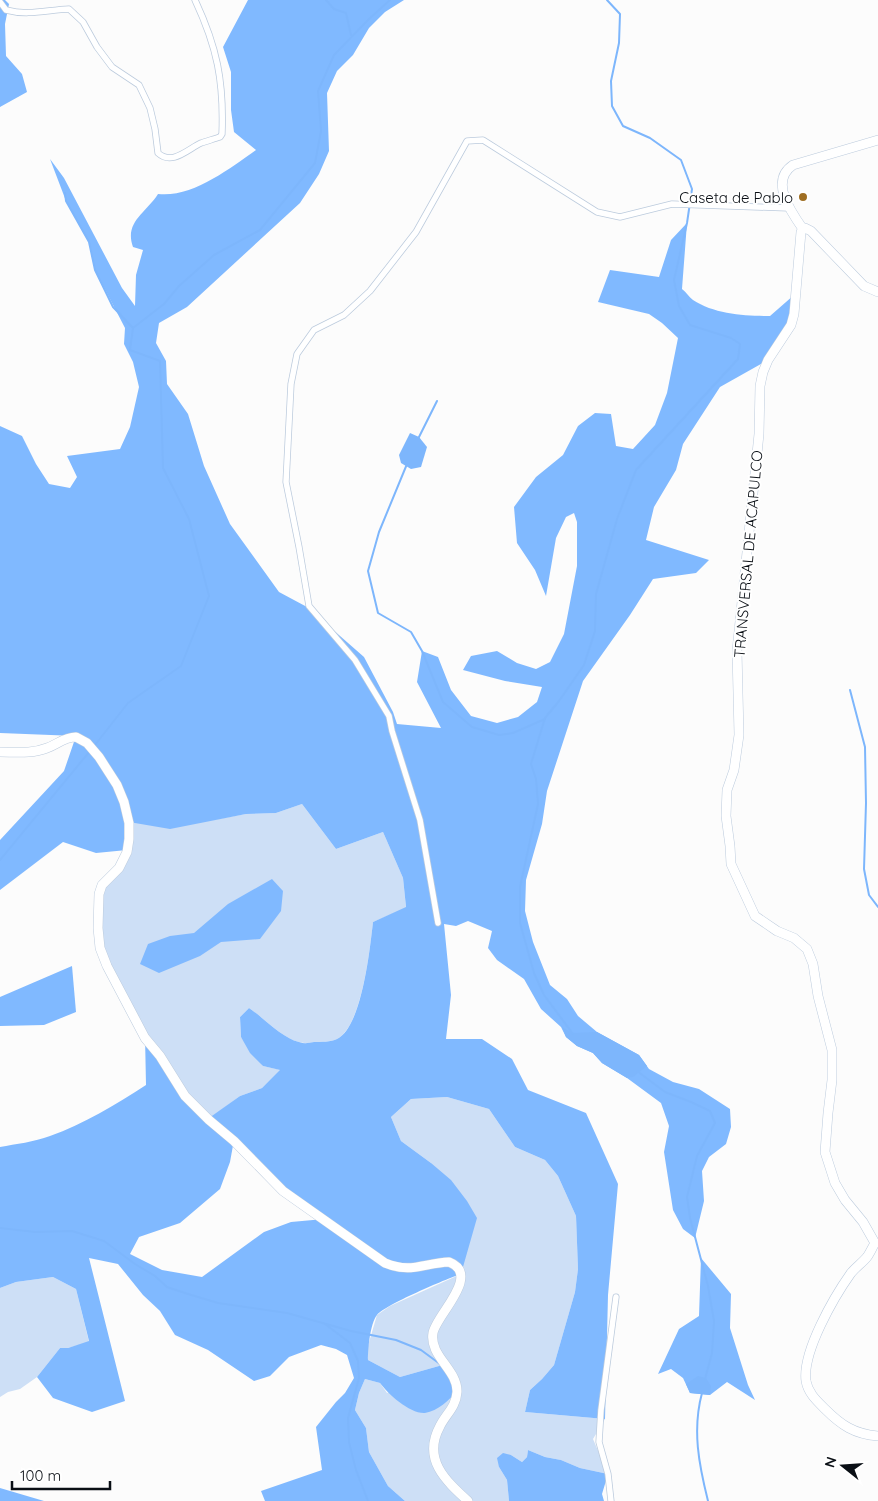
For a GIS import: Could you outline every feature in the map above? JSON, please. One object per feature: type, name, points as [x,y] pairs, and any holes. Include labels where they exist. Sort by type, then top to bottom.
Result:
[{"type":"street","points":[[0,2],[6,10],[30,14],[69,9],[83,22],[97,47],[112,67],[139,85],[150,108],[158,153],[162,157],[168,158],[177,157],[202,143],[220,137],[222,134],[223,97],[215,48],[195,0]]},
{"type":"street","points":[[438,923],[420,820],[389,716],[355,660],[308,606],[300,547],[286,482],[291,384],[298,354],[314,330],[344,315],[370,290],[416,232],[467,141],[484,140],[597,212],[620,217],[672,204],[788,208]]},
{"type":"street","points":[[878,140],[793,165],[787,169],[783,176],[782,185],[788,208],[803,229],[809,229],[864,286],[878,292]]},
{"type":"street","name":"TRANSVERSAL DE ACAPULCO","points":[[803,229],[801,232],[794,314],[791,325],[780,345],[768,360],[760,386],[759,442],[737,651],[739,735],[734,770],[728,790],[726,816],[731,864],[756,916],[777,931],[794,938],[807,949],[813,964],[818,996],[832,1050],[832,1080],[825,1152],[835,1183],[845,1200],[863,1222],[874,1244],[868,1256],[852,1272],[812,1346],[807,1363],[806,1381],[814,1398],[839,1422],[851,1430],[878,1436]]},
{"type":"street","points":[[0,752],[37,751],[48,748],[64,739],[76,737],[87,743],[99,757],[117,786],[126,809],[129,823],[129,838],[123,862],[102,886],[99,894],[98,928],[100,948],[107,966],[145,1038],[160,1056],[185,1096],[234,1141],[283,1191],[385,1262],[407,1269],[449,1262],[458,1268],[461,1275],[459,1288],[435,1326],[432,1336],[436,1351],[456,1383],[457,1393],[451,1412],[440,1426],[433,1452],[434,1461],[445,1477],[468,1501]]},
{"type":"street","points":[[611,1501],[608,1474],[599,1442],[601,1410],[616,1297]]},
{"type":"shaded area","points":[[0,0],[5,0],[9,4],[5,24],[6,56],[22,74],[27,92],[0,107]]},
{"type":"shaded area","points":[[248,0],[404,0],[385,12],[369,28],[353,55],[337,71],[327,93],[329,151],[319,174],[300,203],[187,307],[159,323],[156,343],[166,361],[167,384],[188,414],[204,466],[230,524],[279,592],[307,607],[364,657],[393,712],[397,724],[441,728],[417,682],[422,651],[438,657],[451,690],[471,716],[497,723],[518,717],[537,702],[542,687],[505,681],[463,670],[471,656],[497,651],[517,663],[536,669],[550,662],[564,634],[577,566],[577,522],[574,513],[566,517],[556,538],[546,596],[535,570],[517,543],[514,507],[536,477],[563,455],[578,426],[595,413],[611,414],[616,446],[633,449],[655,425],[667,393],[678,338],[649,314],[598,302],[610,270],[659,277],[671,240],[687,223],[682,289],[693,300],[701,305],[720,311],[740,315],[770,316],[794,295],[794,314],[768,360],[720,387],[683,444],[676,470],[654,507],[646,540],[709,560],[696,573],[653,579],[583,681],[547,791],[542,824],[526,880],[525,911],[533,942],[550,985],[567,999],[578,1016],[597,1032],[639,1055],[649,1069],[673,1082],[699,1089],[730,1109],[731,1127],[726,1144],[709,1157],[702,1171],[704,1201],[695,1238],[683,1229],[673,1210],[664,1152],[669,1126],[661,1103],[627,1078],[602,1063],[593,1053],[577,1046],[566,1037],[561,1027],[541,1009],[524,979],[497,960],[488,948],[492,931],[468,921],[456,926],[444,924],[451,995],[446,1039],[482,1039],[512,1059],[528,1090],[586,1113],[618,1184],[608,1295],[605,1419],[525,1412],[530,1390],[554,1365],[575,1292],[578,1269],[576,1216],[558,1176],[545,1160],[515,1147],[489,1109],[447,1097],[411,1099],[391,1117],[401,1141],[451,1180],[477,1218],[461,1274],[391,1305],[377,1315],[371,1330],[368,1360],[400,1377],[446,1364],[457,1391],[439,1408],[425,1413],[406,1407],[380,1383],[365,1379],[355,1410],[366,1428],[369,1452],[388,1486],[405,1501],[265,1501],[261,1491],[322,1470],[316,1427],[345,1393],[354,1378],[347,1355],[336,1349],[321,1345],[289,1357],[270,1376],[254,1381],[208,1350],[175,1335],[160,1311],[143,1295],[118,1264],[89,1258],[125,1401],[92,1412],[53,1398],[37,1377],[60,1348],[68,1348],[89,1341],[76,1289],[53,1277],[16,1282],[0,1288],[0,1147],[38,1140],[75,1126],[99,1114],[146,1085],[145,1036],[185,1094],[209,1118],[240,1096],[262,1088],[280,1070],[263,1066],[250,1053],[241,1037],[240,1017],[249,1008],[280,1032],[301,1043],[326,1042],[337,1039],[346,1032],[359,1004],[367,967],[373,922],[406,907],[403,878],[383,832],[336,849],[302,804],[276,813],[246,814],[170,829],[129,822],[127,850],[96,853],[63,842],[0,890],[0,840],[64,771],[76,736],[0,733],[0,426],[22,436],[36,464],[49,484],[70,488],[77,477],[67,456],[120,449],[130,427],[139,387],[133,362],[124,344],[125,328],[95,270],[89,242],[66,201],[50,159],[64,178],[122,288],[135,306],[136,275],[143,250],[133,247],[131,231],[138,218],[158,194],[171,194],[197,187],[210,181],[256,150],[234,132],[231,110],[231,72],[223,47]],"holes":[[[234,1140],[283,1190],[324,1219],[291,1222],[264,1232],[202,1277],[162,1270],[130,1254],[139,1237],[180,1223],[220,1189],[230,1162]]]},
{"type":"shaded area","points":[[410,433],[419,437],[427,447],[421,467],[411,469],[401,463],[399,455]]},
{"type":"shaded area","points":[[302,804],[336,849],[383,832],[403,878],[406,908],[373,922],[367,967],[359,1003],[346,1031],[337,1039],[326,1042],[301,1043],[280,1032],[249,1008],[240,1017],[241,1037],[263,1066],[281,1070],[262,1088],[240,1096],[209,1119],[196,1106],[160,1056],[107,966],[98,910],[106,880],[119,869],[129,822],[212,820],[246,814],[276,813]]},
{"type":"shaded area","points":[[272,879],[283,891],[281,911],[260,939],[221,942],[200,956],[159,973],[140,964],[148,944],[170,936],[194,933],[228,904]]},
{"type":"shaded area","points":[[72,966],[76,1012],[44,1025],[0,1026],[0,997]]},
{"type":"shaded area","points":[[562,1027],[572,1033],[597,1032],[639,1055],[647,1066],[633,1077],[627,1078],[602,1063],[593,1053],[577,1046],[566,1037]]},
{"type":"shaded area","points":[[447,1097],[489,1109],[515,1147],[545,1160],[558,1176],[576,1216],[578,1269],[575,1292],[554,1365],[530,1390],[525,1412],[605,1419],[593,1439],[608,1474],[580,1468],[528,1450],[527,1457],[522,1462],[511,1455],[499,1467],[507,1480],[509,1501],[405,1501],[388,1486],[369,1452],[366,1428],[355,1410],[365,1379],[380,1383],[387,1393],[446,1364],[400,1377],[368,1360],[367,1349],[377,1315],[390,1306],[461,1274],[431,1163],[401,1141],[391,1117],[411,1099]]},
{"type":"shaded area","points":[[701,1258],[731,1294],[730,1328],[748,1385],[755,1400],[727,1382],[710,1395],[690,1393],[683,1378],[671,1369],[658,1374],[679,1329],[699,1316]]},
{"type":"shaded area","points":[[53,1277],[76,1289],[89,1342],[68,1348],[60,1348],[37,1377],[20,1389],[8,1392],[0,1397],[0,1288],[16,1282]]},
{"type":"shaded area","points":[[698,1376],[706,1378],[711,1386],[710,1395],[690,1393],[686,1384]]},
{"type":"shaded area","points":[[528,1450],[580,1468],[608,1474],[602,1494],[604,1501],[509,1501],[507,1480],[499,1467],[497,1458],[503,1453],[511,1455],[522,1462],[527,1457]]},
{"type":"shaded area","points":[[0,1488],[44,1501],[0,1501]]},
{"type":"waterway","points":[[326,0],[334,9],[346,13],[351,35]]},
{"type":"waterway","points":[[95,745],[128,703],[181,666],[209,596],[189,519],[163,468],[160,361],[130,350],[133,328],[164,304],[179,286],[214,255],[260,230],[315,163],[321,131],[318,91],[334,55],[390,0]]},
{"type":"waterway","points":[[573,1034],[544,995],[534,973],[520,923],[520,887],[538,804],[536,779],[531,764],[545,718],[584,665],[595,631],[596,594],[617,519],[636,470],[738,359],[740,344],[731,338],[690,325],[679,306],[674,280],[687,223],[692,189],[681,160],[650,138],[623,126],[612,106],[611,81],[619,43],[620,14],[607,0]]},
{"type":"waterway","points":[[65,193],[66,201],[89,242],[95,270],[113,307],[133,328]]},
{"type":"waterway","points":[[418,439],[437,401]]},
{"type":"waterway","points":[[407,464],[379,532],[368,571],[378,613],[411,632],[422,651],[443,702],[472,727],[499,735],[513,733],[545,719]]},
{"type":"waterway","points":[[850,690],[865,747],[864,869],[869,895],[878,907]]},
{"type":"waterway","points":[[0,860],[90,751]]},
{"type":"waterway","points":[[637,1071],[665,1092],[710,1111],[715,1123],[697,1156],[687,1197],[690,1218],[708,1286],[714,1321],[712,1353],[705,1379]]},
{"type":"waterway","points":[[0,1228],[35,1232],[72,1231],[104,1241],[155,1276],[167,1287],[218,1303],[287,1313],[351,1331],[396,1340],[421,1350],[440,1364]]},
{"type":"waterway","points":[[325,1324],[350,1343],[358,1361],[359,1378],[348,1418],[349,1442],[356,1470],[368,1501]]},
{"type":"waterway","points":[[702,1393],[697,1420],[697,1434],[702,1474],[708,1501]]},
{"type":"place","name":"Caseta de Pablo","points":[[803,197]]}]
